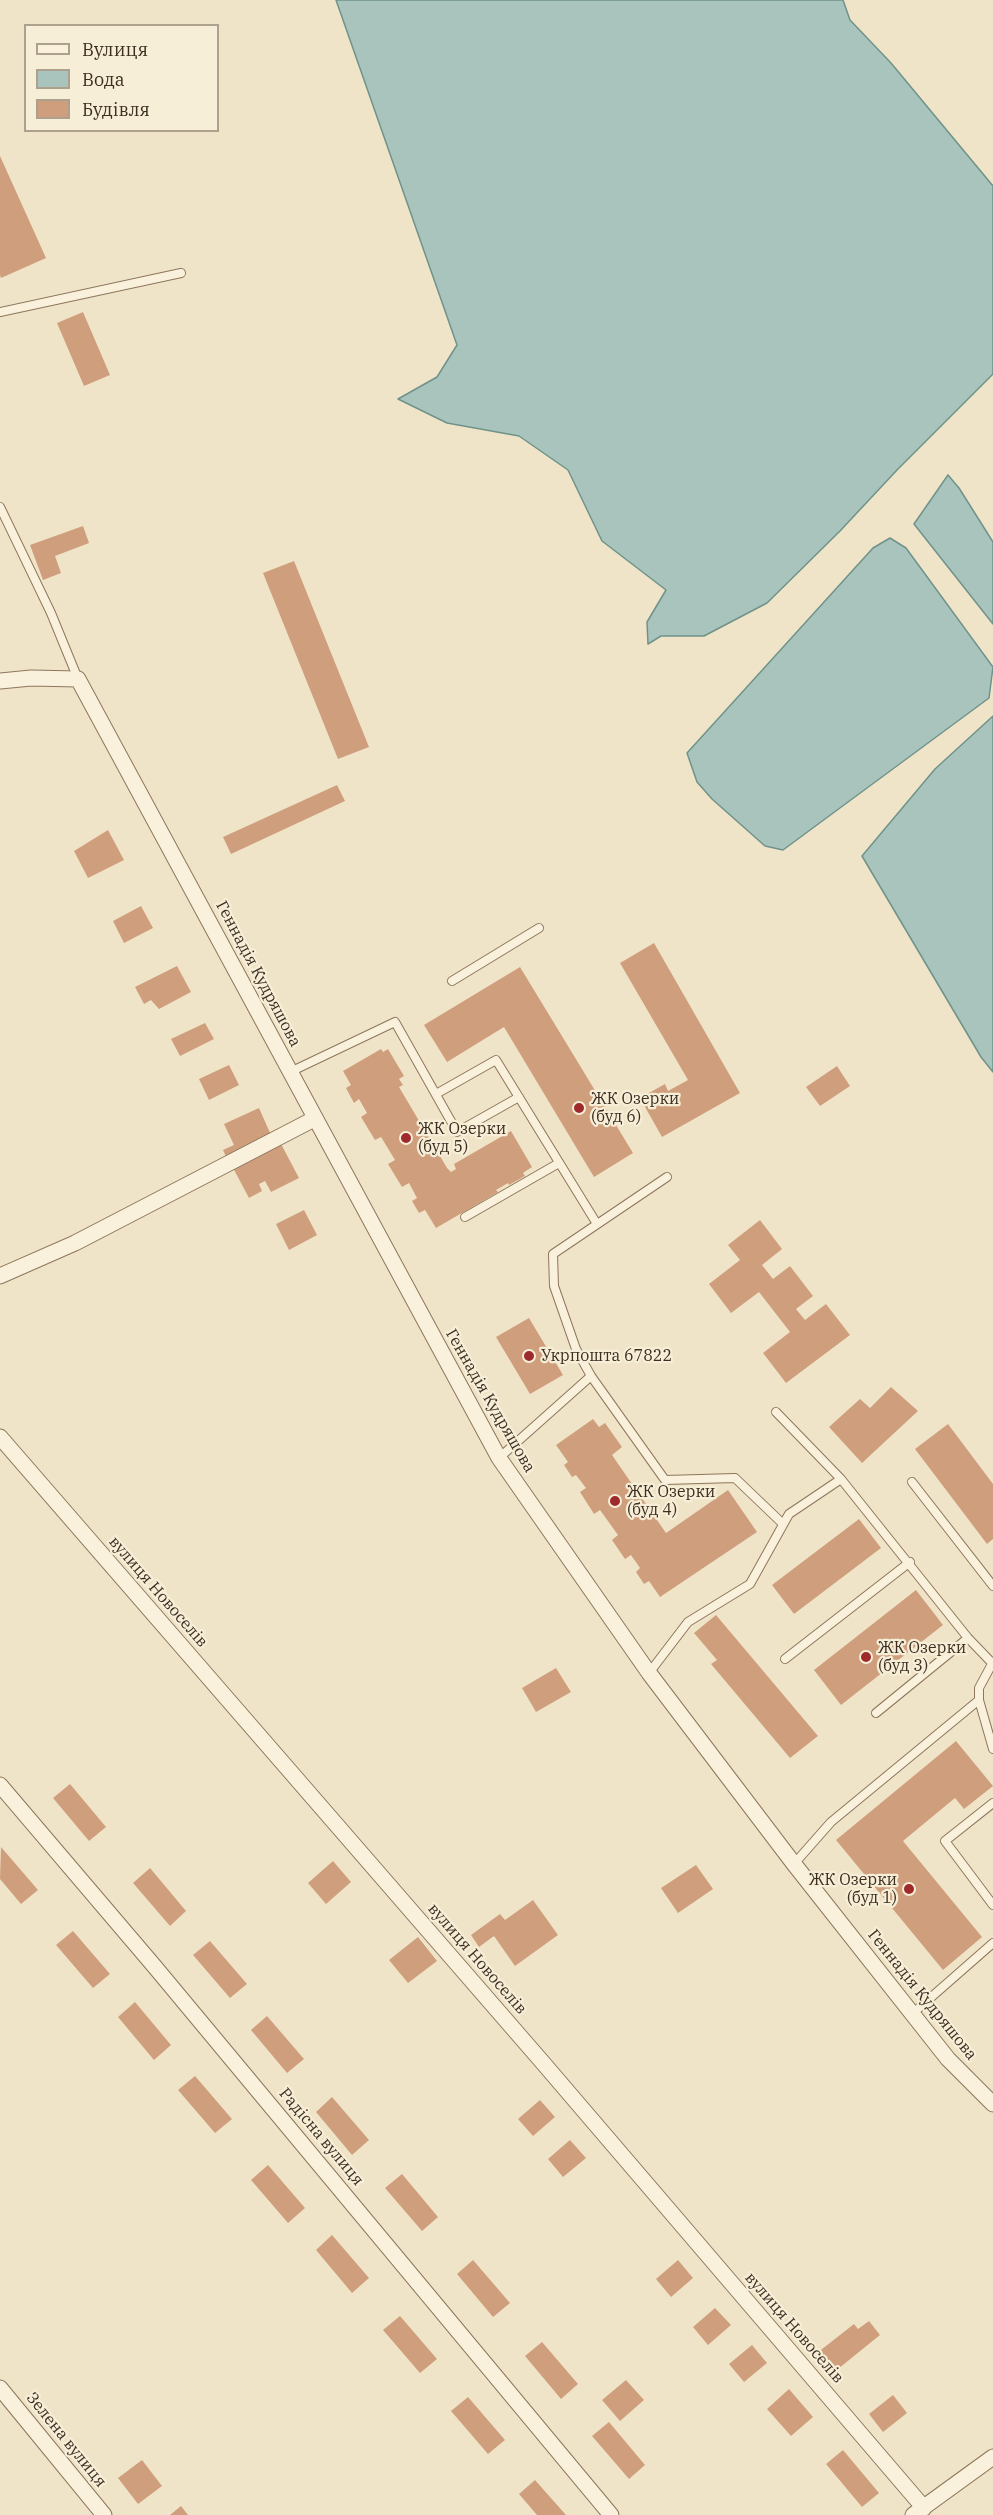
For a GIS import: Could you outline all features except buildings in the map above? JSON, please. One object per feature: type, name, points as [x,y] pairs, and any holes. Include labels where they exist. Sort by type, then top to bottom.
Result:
[{"type":"street","points":[[0,681],[31,678],[78,679]]},
{"type":"street","name":"Геннадія Кудряшова","points":[[78,679],[499,1458],[649,1673],[794,1864],[948,2059],[993,2103]]},
{"type":"street","points":[[0,1276],[75,1243],[314,1119]]},
{"type":"street","name":"вулиця Новоселів","points":[[0,1437],[521,2037],[919,2511]]},
{"type":"street","name":"Радісна вулиця","points":[[0,1785],[156,1967],[611,2515]]},
{"type":"street","name":"Зелена вулиця","points":[[0,2388],[104,2515]]},
{"type":"street","points":[[919,2511],[993,2457]]},
{"type":"lane","points":[[0,312],[181,273]]},
{"type":"lane","points":[[0,507],[51,613],[78,679]]},
{"type":"lane","points":[[452,981],[539,928]]},
{"type":"lane","points":[[291,1072],[395,1022],[457,1132],[519,1097]]},
{"type":"lane","points":[[436,1094],[496,1060],[597,1224]]},
{"type":"lane","points":[[465,1217],[559,1163]]},
{"type":"lane","points":[[667,1177],[553,1254],[554,1286],[576,1349],[591,1376],[665,1480],[735,1478],[782,1523]]},
{"type":"lane","points":[[499,1458],[591,1376]]},
{"type":"lane","points":[[776,1412],[841,1479],[910,1562],[968,1638],[993,1663],[979,1688],[979,1700],[993,1749]]},
{"type":"lane","points":[[649,1673],[688,1622],[750,1584],[789,1514],[841,1479]]},
{"type":"lane","points":[[912,1482],[993,1586]]},
{"type":"lane","points":[[785,1659],[910,1562]]},
{"type":"lane","points":[[876,1713],[968,1638]]},
{"type":"lane","points":[[794,1864],[831,1822],[979,1700]]},
{"type":"lane","points":[[993,1803],[945,1841],[993,1905]]},
{"type":"lane","points":[[912,2014],[993,1944]]},
{"type":"water","points":[[336,0],[843,0],[850,20],[891,63],[993,186],[993,374],[767,603],[704,636],[661,636],[648,644],[647,622],[666,590],[602,541],[568,470],[519,436],[447,423],[398,399],[437,377],[457,345]]},
{"type":"water","points":[[948,475],[959,488],[993,542],[993,624],[914,524]]},
{"type":"water","points":[[890,538],[906,548],[993,667],[989,698],[783,850],[765,846],[712,799],[697,782],[687,753],[873,548]]},
{"type":"water","points":[[993,716],[993,1072],[981,1057],[862,856],[935,769]]},
{"type":"place","name":"ЖК Озерки (буд 6)","points":[[579,1108]]},
{"type":"place","name":"ЖК Озерки (буд 5)","points":[[406,1138]]},
{"type":"place","name":"Укрпошта 67822","points":[[529,1356]]},
{"type":"place","name":"ЖК Озерки (буд 4)","points":[[615,1501]]},
{"type":"place","name":"ЖК Озерки (буд 3)","points":[[866,1657]]},
{"type":"place","name":"ЖК Озерки (буд 1)","points":[[909,1889]]}]
